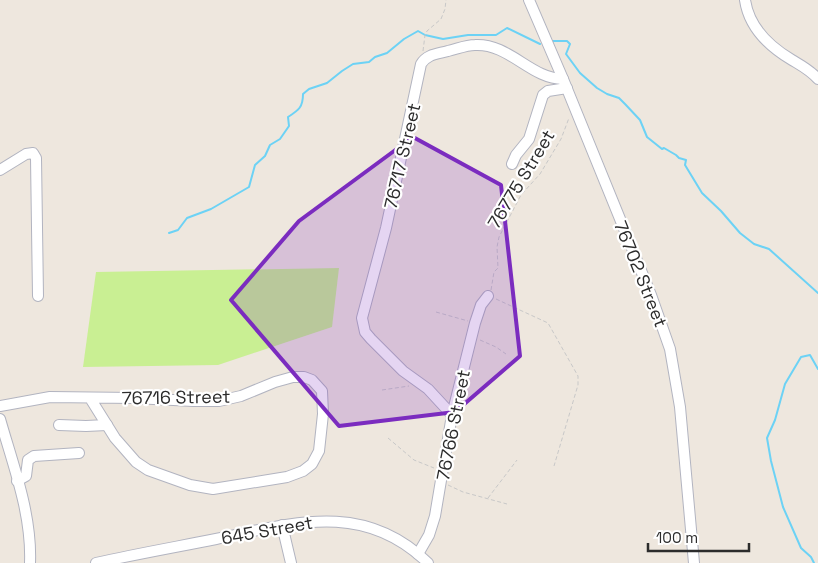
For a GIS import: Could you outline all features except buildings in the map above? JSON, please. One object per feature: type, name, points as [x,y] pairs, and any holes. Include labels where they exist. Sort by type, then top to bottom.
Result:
[{"type":"street","name":"76702 Street","points":[[529,0],[651,295],[670,349],[680,407],[694,563]]},
{"type":"street","points":[[745,0],[749,15],[762,35],[780,52],[805,67],[818,79]]},
{"type":"street","points":[[422,64],[427,57],[436,54],[474,45],[482,45],[506,54],[545,77],[565,84]]},
{"type":"street","name":"76717 Street","points":[[422,64],[386,228],[362,318],[365,332],[403,371],[422,385]]},
{"type":"street","points":[[512,164],[516,155],[529,139],[542,95],[565,84]]},
{"type":"street","points":[[0,170],[26,154],[35,155],[37,164],[38,296]]},
{"type":"street","name":"76766 Street","points":[[418,554],[429,535],[435,516],[452,415],[481,305],[488,296]]},
{"type":"street","name":"76716 Street","points":[[0,406],[50,397],[219,401],[241,396],[293,377],[304,377],[312,380],[322,391],[324,414],[319,451],[312,464],[303,471],[267,481],[213,489],[190,485],[148,470],[136,462],[107,425]]},
{"type":"street","points":[[422,385],[452,415]]},
{"type":"street","points":[[59,424],[107,425],[90,398]]},
{"type":"street","points":[[0,419],[26,516],[30,563]]},
{"type":"street","points":[[17,481],[26,476],[28,460],[34,456],[79,453]]},
{"type":"street","name":"645 Street","points":[[96,563],[282,525],[316,520],[334,520],[358,524],[390,536],[418,554],[428,563]]},
{"type":"street","points":[[282,525],[291,563]]},
{"type":"path","points":[[422,64],[425,35],[441,19],[446,0]]},
{"type":"path","name":"76775 Street","points":[[488,296],[493,286],[494,272],[498,268],[497,247],[499,237],[522,195],[540,174],[562,139],[572,103]]},
{"type":"path","points":[[488,296],[542,318],[548,323],[575,369],[578,385],[554,466]]},
{"type":"path","points":[[436,312],[476,323]]},
{"type":"path","points":[[472,336],[496,347],[506,354]]},
{"type":"path","points":[[382,390],[422,385]]},
{"type":"path","points":[[388,438],[414,460],[441,475],[463,492],[507,504]]},
{"type":"path","points":[[488,499],[517,460]]},
{"type":"highlighted area","points":[[413,137],[501,185],[520,356],[455,412],[339,426],[231,300],[299,221]]},
{"type":"green space","points":[[339,268],[332,327],[218,365],[83,367],[96,272]]},
{"type":"waterway","points":[[169,233],[178,230],[187,218],[211,209],[249,187],[255,165],[265,156],[270,145],[280,139],[289,126],[288,117],[300,108],[303,94],[309,89],[327,83],[353,64],[369,62],[375,57],[387,53],[404,39],[418,31],[425,35],[443,39],[468,35],[496,35],[507,28],[540,44]]},
{"type":"waterway","points":[[553,41],[567,41],[570,44],[566,54],[580,73],[597,88],[619,98],[640,120],[647,137],[662,149],[664,148],[679,158],[686,160],[685,165],[702,193],[740,233],[754,244],[769,249],[818,293]]},
{"type":"waterway","points":[[814,563],[811,557],[801,548],[783,507],[767,438],[775,420],[785,384],[801,357],[810,355],[818,369]]}]
